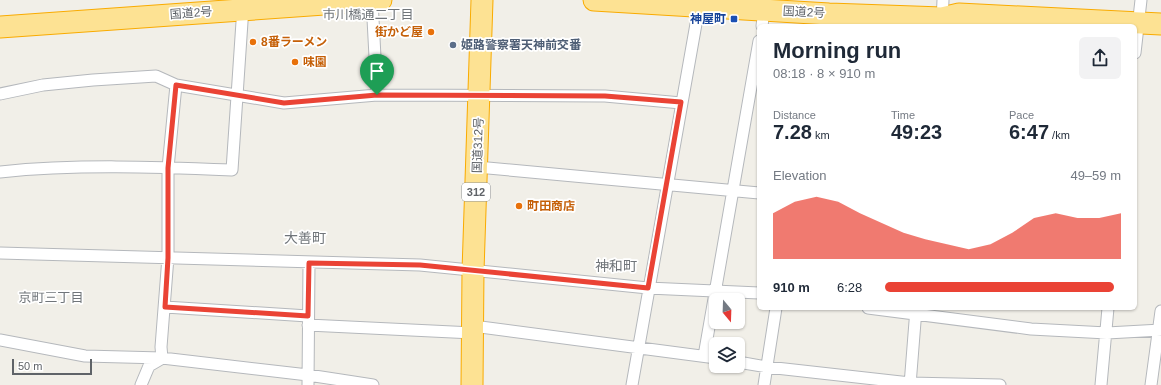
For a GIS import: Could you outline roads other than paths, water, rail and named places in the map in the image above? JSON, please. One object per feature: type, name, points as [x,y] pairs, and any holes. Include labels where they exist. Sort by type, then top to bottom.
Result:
[{"type":"highway","name":"国道2号","points":[[0,27],[243,5],[375,0]]},
{"type":"highway","name":"国道312号","points":[[472,385],[473,271],[482,0]]},
{"type":"highway","name":"国道2号","points":[[594,0],[699,7],[720,4],[763,18],[828,20],[945,18],[959,14],[1036,24]]},
{"type":"highway","name":"国道2号","points":[[1137,36],[1161,24]]},
{"type":"highway","name":"国道2号","points":[[1137,37],[1161,38]]},
{"type":"street","points":[[375,0],[377,95]]},
{"type":"street","points":[[1137,30],[1141,0]]},
{"type":"street","points":[[0,172],[48,167],[232,170],[243,5]]},
{"type":"street","points":[[632,385],[699,7]]},
{"type":"street","points":[[704,356],[757,53]]},
{"type":"street","points":[[0,94],[44,85],[156,76],[176,85],[238,94],[284,103],[377,95],[605,96],[681,102]]},
{"type":"street","points":[[162,358],[161,347],[168,258],[168,168],[176,85]]},
{"type":"street","points":[[477,167],[757,193]]},
{"type":"street","points":[[0,253],[420,265],[648,288],[757,293]]},
{"type":"street","points":[[308,380],[309,263]]},
{"type":"street","points":[[165,307],[308,321],[473,329],[638,347],[709,357]]},
{"type":"street","points":[[764,385],[776,310]]},
{"type":"street","points":[[892,310],[916,312],[1031,329],[1106,332],[1160,330]]},
{"type":"street","points":[[1100,385],[1108,310]]},
{"type":"street","points":[[1151,385],[1160,330],[1161,311]]},
{"type":"street","points":[[910,384],[916,312]]},
{"type":"street","points":[[0,340],[85,356],[162,358],[308,380],[373,385]]},
{"type":"street","points":[[141,385],[149,366],[162,358]]},
{"type":"street","points":[[745,363],[910,384],[1000,385]]},
{"type":"place","name":"神屋町","points":[[734,19]]},
{"type":"place","name":"街かど屋","points":[[431,32]]},
{"type":"place","name":"8番ラーメン","points":[[253,42]]},
{"type":"place","name":"姫路警察署天神前交番","points":[[453,45]]},
{"type":"place","name":"味園","points":[[295,62]]},
{"type":"place","name":"町田商店","points":[[519,206]]},
{"type":"district","name":"市川橋通二丁目","points":[[368,14]]},
{"type":"district","name":"大善町","points":[[305,238]]},
{"type":"district","name":"神和町","points":[[616,266]]},
{"type":"district","name":"京町三丁目","points":[[51,297]]}]
